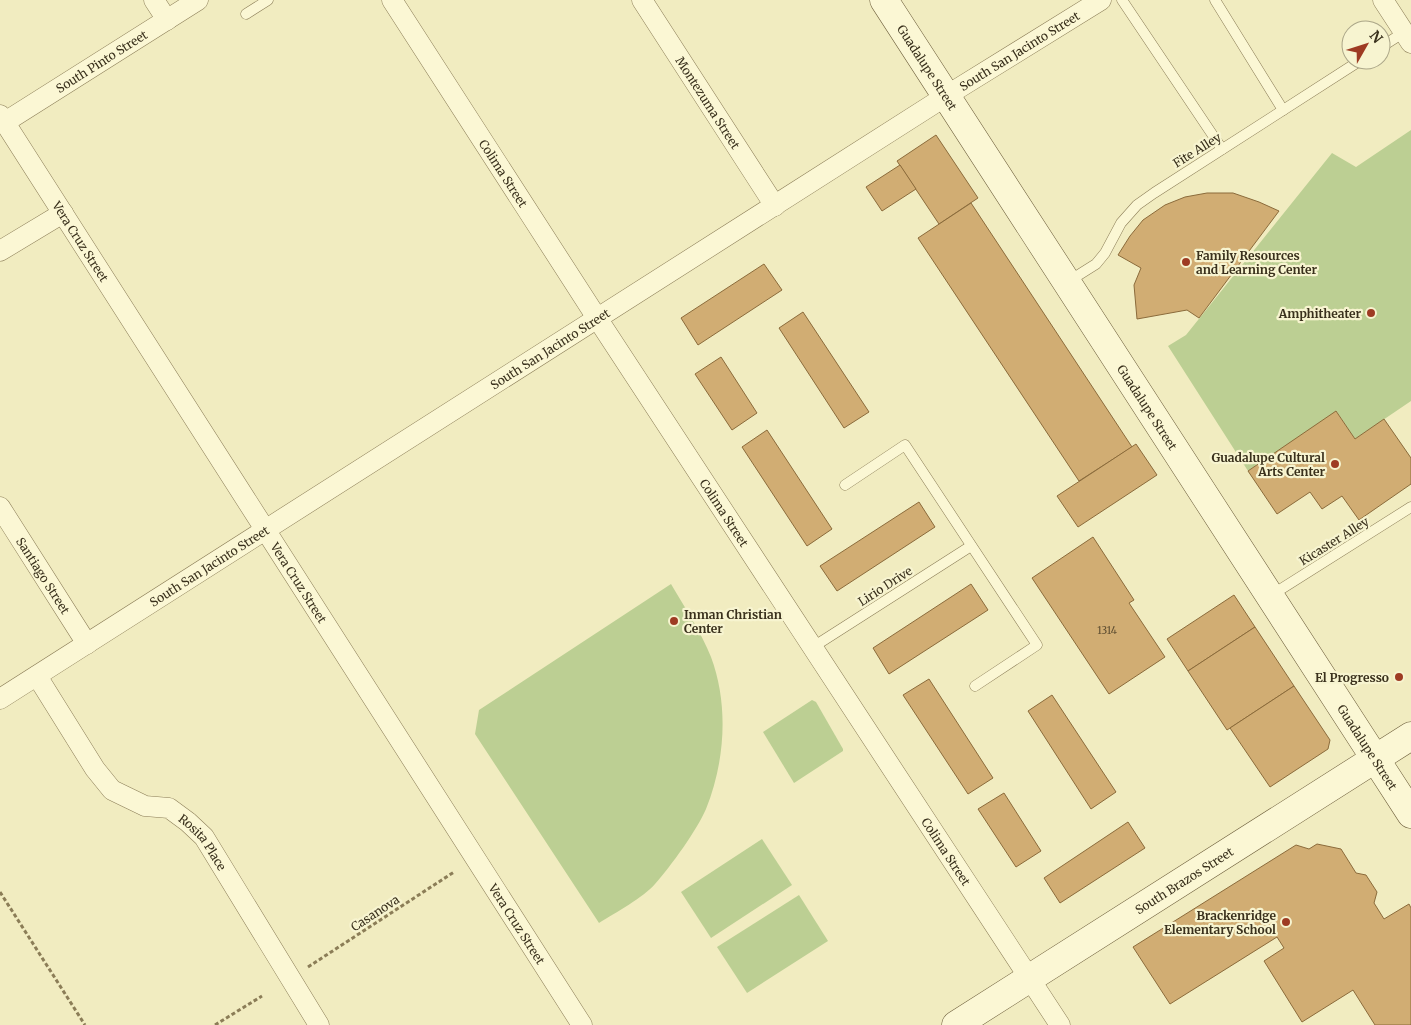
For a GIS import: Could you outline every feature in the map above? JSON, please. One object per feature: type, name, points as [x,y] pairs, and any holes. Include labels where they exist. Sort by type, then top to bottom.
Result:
[{"type":"main road","name":"Guadalupe Street","points":[[884,0],[1411,814]]},
{"type":"main road","name":"South Brazos Street","points":[[956,1025],[1411,736]]},
{"type":"street","points":[[154,0],[167,20]]},
{"type":"street","name":"South Pinto Street","points":[[2,119],[198,0]]},
{"type":"street","name":"Colima Street","points":[[392,0],[1060,1025]]},
{"type":"street","name":"Montezuma Street","points":[[642,0],[775,206]]},
{"type":"street","name":"South San Jacinto Street","points":[[0,699],[946,96],[1101,0]]},
{"type":"street","points":[[1383,0],[1409,34]]},
{"type":"street","name":"Vera Cruz Street","points":[[2,119],[582,1025]]},
{"type":"street","points":[[0,251],[63,213]]},
{"type":"street","name":"Santiago Street","points":[[0,507],[87,644]]},
{"type":"street","name":"Rosita Place","points":[[37,676],[96,769],[112,790],[145,806],[169,808],[204,837],[319,1025]]},
{"type":"lane","points":[[246,14],[268,0]]},
{"type":"lane","points":[[1122,0],[1222,149]]},
{"type":"lane","points":[[1215,0],[1283,110]]},
{"type":"lane","points":[[1391,42],[1409,34]]},
{"type":"lane","name":"Fite Alley","points":[[1068,282],[1096,264],[1105,253],[1121,223],[1137,205],[1345,70]]},
{"type":"lane","points":[[845,485],[905,445],[1036,645],[975,686]]},
{"type":"lane","name":"Kicaster Alley","points":[[1270,596],[1411,508]]},
{"type":"lane","name":"Lirio Drive","points":[[813,647],[971,546]]},
{"type":"path","name":"Casanova","points":[[305,968],[454,872]]},
{"type":"path","points":[[0,892],[85,1025]]},
{"type":"path","points":[[215,1025],[262,996]]},
{"type":"green space","points":[[1411,130],[1411,401],[1355,439],[1337,412],[1248,471],[1168,346],[1186,335],[1332,153],[1356,167]]},
{"type":"green space","points":[[671,584],[702,638],[717,675],[722,714],[722,733],[721,753],[717,772],[702,818],[668,868],[644,894],[599,923],[475,734],[479,710]]},
{"type":"green space","points":[[812,700],[816,702],[843,751],[794,783],[763,732]]},
{"type":"green space","points":[[762,839],[792,885],[711,938],[681,892]]},
{"type":"green space","points":[[799,895],[828,941],[747,993],[717,947]]},
{"type":"building","points":[[936,135],[978,198],[939,224],[897,161]]},
{"type":"building","points":[[900,165],[916,189],[882,211],[866,187]]},
{"type":"building","name":"Family Resources and Learning Center","points":[[1207,193],[1233,193],[1279,211],[1199,318],[1187,310],[1137,319],[1134,285],[1141,268],[1118,255],[1143,220],[1165,205],[1185,197]]},
{"type":"building","points":[[971,203],[1132,447],[1079,481],[918,238]]},
{"type":"building","points":[[764,264],[782,290],[698,345],[681,318]]},
{"type":"building","points":[[803,312],[869,412],[844,428],[779,328]]},
{"type":"building","points":[[721,357],[757,413],[732,430],[695,374]]},
{"type":"building","name":"Guadalupe Cultural Arts Center","points":[[1336,411],[1355,439],[1384,419],[1411,458],[1411,484],[1359,520],[1342,496],[1322,509],[1310,492],[1277,514],[1248,471]]},
{"type":"building","points":[[767,430],[832,529],[807,546],[742,447]]},
{"type":"building","points":[[1136,444],[1157,475],[1078,527],[1057,496]]},
{"type":"building","points":[[919,502],[935,527],[837,591],[820,566]]},
{"type":"building","points":[[1093,537],[1134,600],[1129,603],[1165,657],[1109,694],[1032,578]]},
{"type":"building","points":[[971,584],[988,610],[889,674],[873,648]]},
{"type":"building","points":[[1234,595],[1255,627],[1188,671],[1167,639]]},
{"type":"building","points":[[1255,627],[1294,686],[1227,730],[1188,671]]},
{"type":"building","points":[[929,679],[993,778],[968,794],[903,695]]},
{"type":"building","points":[[1294,686],[1330,740],[1328,749],[1270,787],[1230,728]]},
{"type":"building","points":[[1052,695],[1116,792],[1091,809],[1028,711]]},
{"type":"building","points":[[1004,793],[1041,851],[1016,867],[978,809]]},
{"type":"building","points":[[1128,822],[1145,848],[1060,903],[1044,878]]},
{"type":"building","points":[[1317,844],[1341,849],[1356,873],[1366,875],[1377,892],[1374,903],[1384,919],[1409,904],[1411,908],[1411,1025],[1375,1025],[1353,990],[1302,1022],[1264,961],[1284,948],[1277,937],[1170,1004],[1133,947],[1296,845],[1309,849]]},
{"type":"place","name":"Family Resources and Learning Center","points":[[1186,262]]},
{"type":"place","name":"Amphitheater","points":[[1371,313]]},
{"type":"place","name":"Guadalupe Cultural Arts Center","points":[[1335,464]]},
{"type":"place","name":"Inman Christian Center","points":[[674,621]]},
{"type":"place","name":"El Progresso","points":[[1399,677]]},
{"type":"place","name":"Brackenridge Elementary School","points":[[1286,922]]}]
